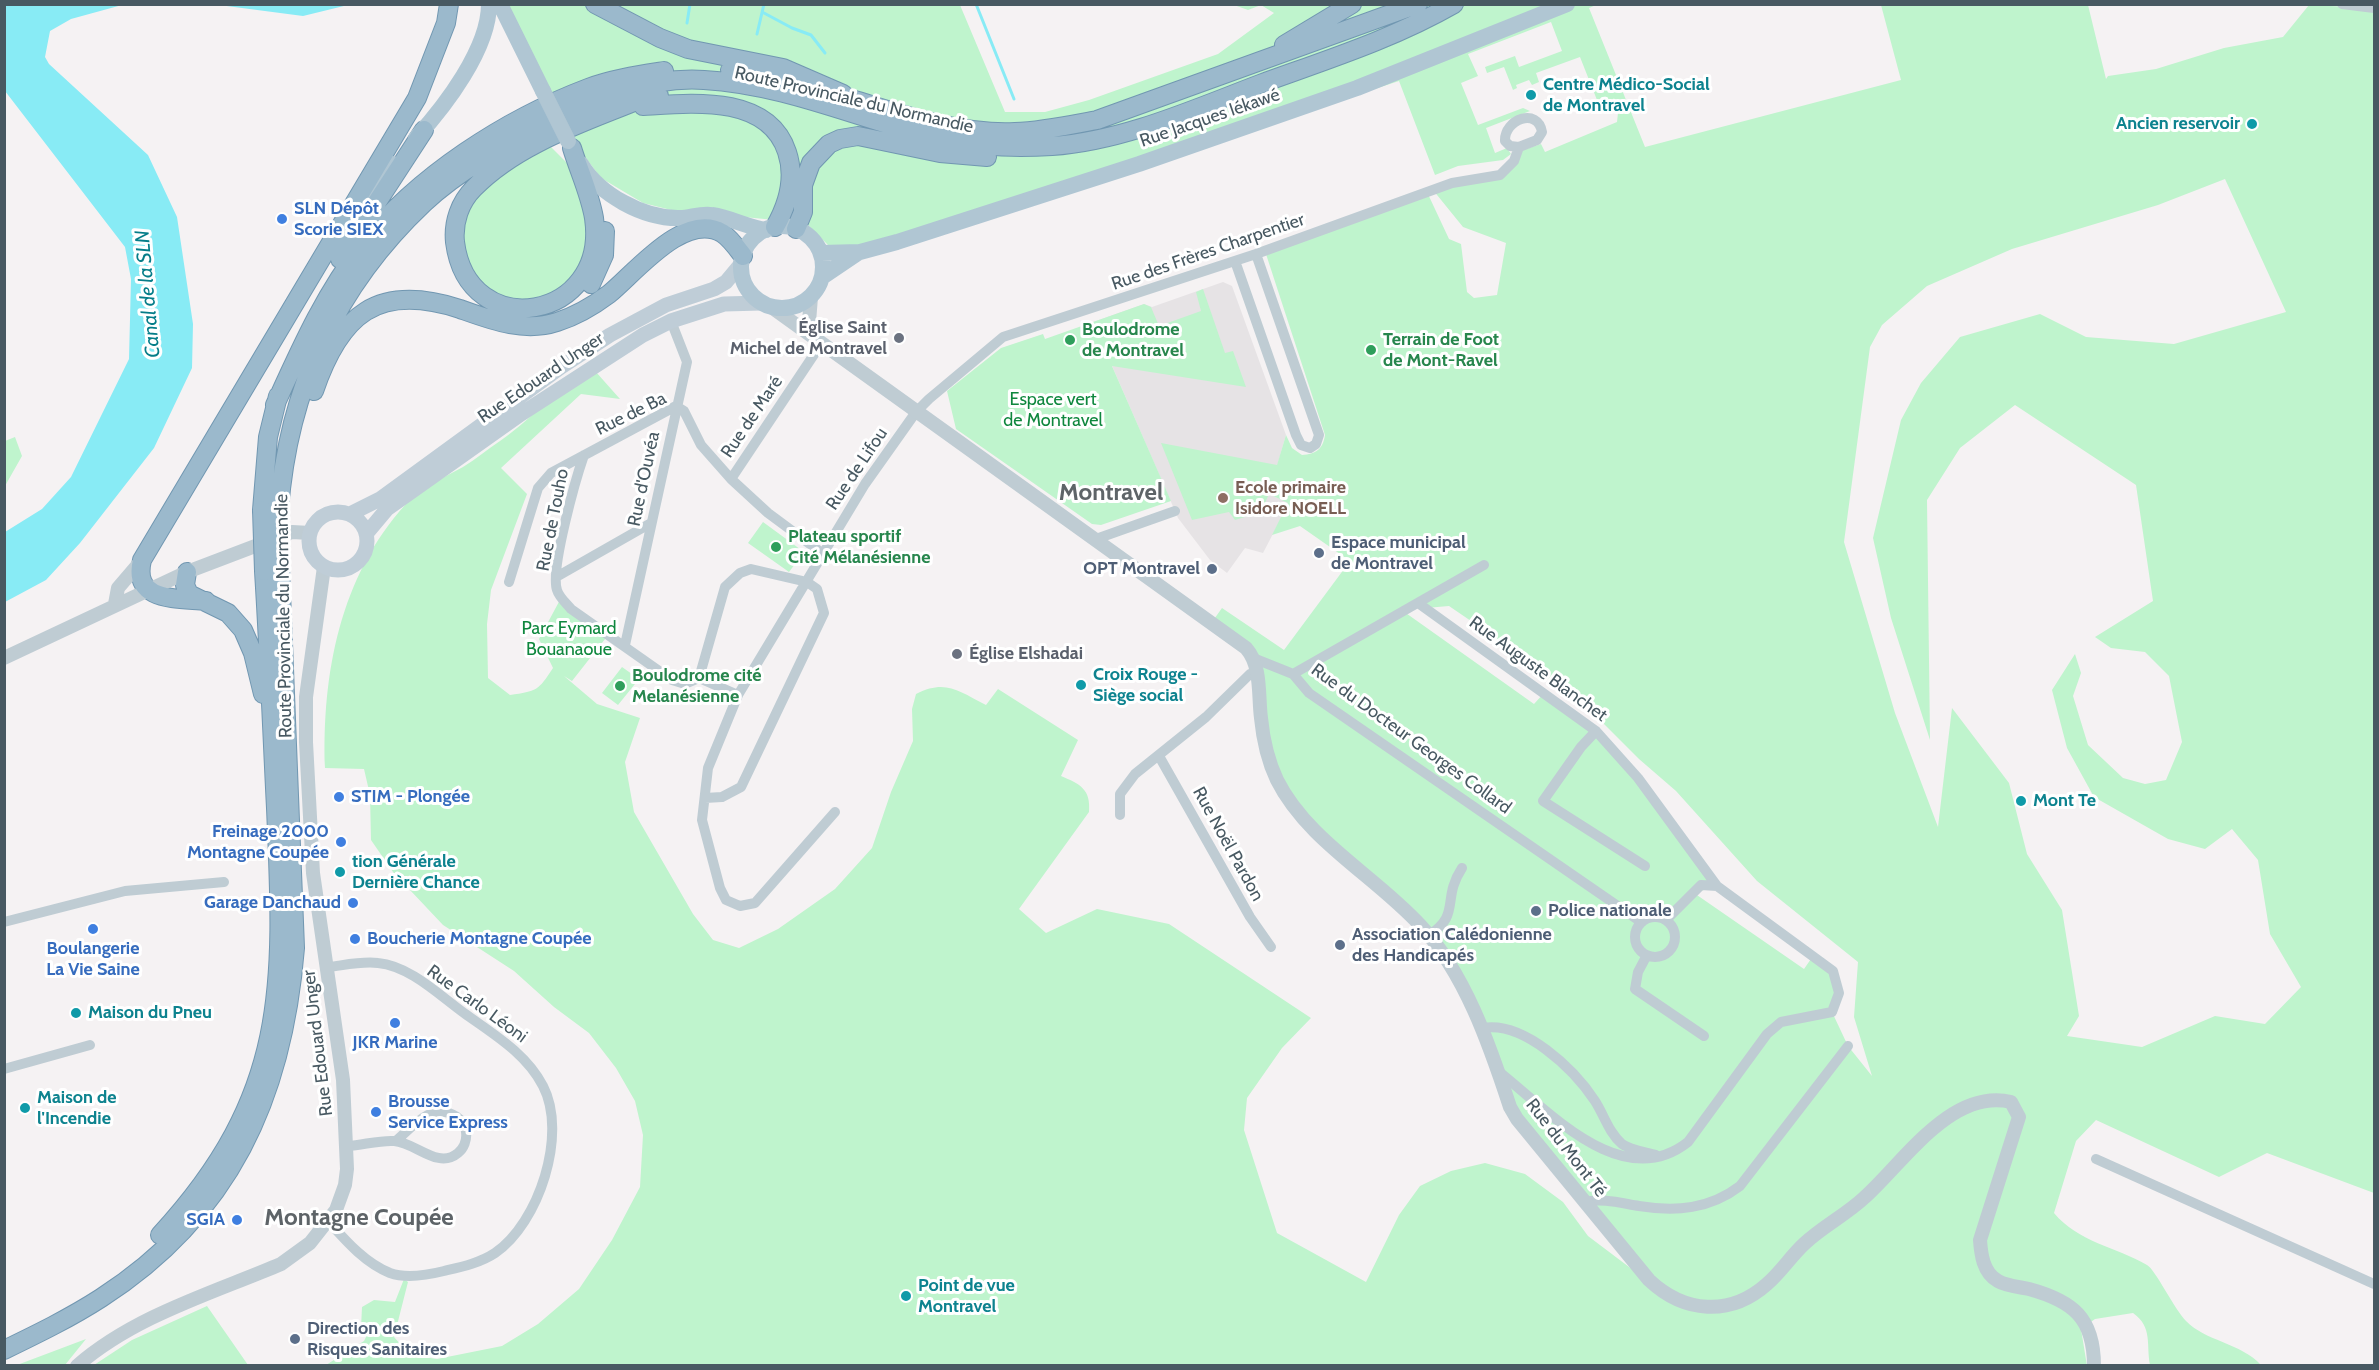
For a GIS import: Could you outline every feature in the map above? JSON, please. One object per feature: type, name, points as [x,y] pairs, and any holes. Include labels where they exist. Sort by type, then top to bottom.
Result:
[{"type":"highway","points":[[206,601],[164,596],[147,590],[140,579],[142,560],[417,98],[446,23],[449,4]]},
{"type":"highway","points":[[596,4],[660,38],[688,49],[783,68],[857,100]]},
{"type":"highway","points":[[1206,82],[1298,38],[1352,4]]},
{"type":"highway","name":"Route Provinciale du Normandie","points":[[275,405],[315,320],[362,246],[393,210],[422,183],[508,126],[589,88],[667,70],[710,68],[757,73],[933,122],[969,129],[1012,132],[1097,120],[1418,4]]},
{"type":"highway","points":[[796,229],[803,212],[803,185],[811,163],[829,144],[840,139],[858,136],[940,153],[980,158],[1089,142],[1155,122],[1374,43],[1423,22],[1454,4]]},
{"type":"highway","name":"Route Provinciale du Normandie","points":[[4,1338],[93,1290],[157,1239],[190,1202],[222,1158],[246,1113],[269,1043],[280,967],[272,743],[271,510],[280,489],[296,408],[307,372],[327,328],[385,244],[425,201],[480,160],[588,104],[666,82],[700,80],[745,84],[796,95],[916,133],[979,145],[1050,146]]},
{"type":"highway","points":[[570,145],[594,218],[592,249],[585,272],[571,292],[551,302],[525,309],[502,306],[473,286],[462,269],[453,230],[460,207],[473,188],[505,163],[545,141],[646,97],[687,91],[716,90],[891,124]]},
{"type":"highway","points":[[623,107],[690,104],[720,106],[764,120],[784,144],[790,160],[790,192],[770,229]]},
{"type":"highway","points":[[271,510],[268,437],[284,371],[300,328],[348,244],[424,130]]},
{"type":"highway","points":[[280,489],[320,373],[338,338],[358,314],[387,301],[404,299],[503,316],[540,315],[557,313],[582,296],[597,276],[604,255],[606,238],[604,218],[589,179]]},
{"type":"highway","points":[[457,308],[503,324],[548,325],[585,310],[615,288],[666,242],[706,228],[723,233],[742,260]]},
{"type":"highway","name":"Route Provinciale du Normandie","points":[[4,1350],[63,1320],[134,1274],[217,1190],[255,1121],[266,1094],[279,1054],[291,998],[295,948],[295,897],[272,569]]},
{"type":"highway","points":[[187,572],[185,585],[189,594],[228,613],[243,630],[253,653],[272,743]]},
{"type":"main road","points":[[338,234],[424,130],[478,48],[489,19],[489,4]]},
{"type":"main road","points":[[500,4],[589,179],[628,204],[650,213],[680,218],[711,215],[770,229],[796,229],[813,240],[821,253],[822,277],[811,297],[792,307],[766,305],[746,286],[742,260],[756,236],[770,229]]},
{"type":"main road","name":"Rue Jacques Iékawé","points":[[821,253],[860,252],[941,228],[1205,141],[1357,88],[1567,4]]},
{"type":"main road","name":"Rue Jacques Iékawé","points":[[822,277],[860,252]]},
{"type":"main road","name":"Rue Edouard Unger","points":[[350,514],[380,499],[561,367],[610,335],[666,305],[714,289],[726,282],[742,260]]},
{"type":"main road","name":"Rue Edouard Unger","points":[[366,534],[387,509],[616,350],[671,321],[724,304],[766,305]]},
{"type":"main road","points":[[336,512],[350,514],[361,523],[366,534],[365,552],[352,566],[343,570],[324,567],[311,552],[310,533],[323,515],[336,512]]},
{"type":"street","points":[[2342,4],[2374,8]]},
{"type":"street","name":"Rue des Frères Charpentier","points":[[916,412],[1003,337],[1256,254],[1452,183],[1500,175],[1514,161],[1519,147]]},
{"type":"street","points":[[1235,261],[1296,435],[1301,446],[1310,448],[1316,444],[1319,435],[1256,254]]},
{"type":"street","points":[[811,297],[809,322],[817,339]]},
{"type":"street","name":"Rue du Docteur Georges Collard","points":[[766,305],[817,339],[1212,622],[1246,648],[1253,658],[1293,674],[1308,693],[1641,922]]},
{"type":"street","name":"Rue d'Ouvéa","points":[[625,645],[687,362],[671,321]]},
{"type":"street","name":"Rue de Maré","points":[[731,480],[817,339]]},
{"type":"street","name":"Rue de Ba","points":[[509,582],[538,488],[551,473],[676,406],[684,411],[701,445],[731,480],[768,513],[822,553]]},
{"type":"street","name":"Rue de Lifou","points":[[835,812],[755,903],[740,906],[726,900],[720,888],[702,820],[708,768],[738,695],[865,484],[916,412]]},
{"type":"street","name":"Rue de Touho","points":[[584,455],[573,485],[556,588],[571,609],[672,680],[685,684],[699,678],[738,695]]},
{"type":"street","points":[[1096,540],[1175,511]]},
{"type":"street","points":[[558,576],[651,523]]},
{"type":"street","points":[[4,658],[187,572],[292,532],[310,533]]},
{"type":"street","points":[[115,604],[118,588],[142,560]]},
{"type":"street","points":[[1293,674],[1484,565]]},
{"type":"street","name":"Rue Edouard Unger","points":[[77,1365],[102,1344],[145,1322],[281,1264],[310,1243],[328,1221],[336,1210],[345,1185],[348,1146],[329,967],[313,873],[306,742],[306,698],[324,567]]},
{"type":"street","points":[[699,678],[725,587],[730,582],[751,569],[807,582],[817,589],[824,613],[773,726],[741,787],[722,797],[705,798]]},
{"type":"street","name":"Rue Auguste Blanchet","points":[[1418,603],[1596,731],[1638,778],[1717,886],[1833,971],[1839,993],[1832,1012],[1781,1022],[1767,1034],[1688,1142],[1674,1153],[1662,1157]]},
{"type":"street","name":"Rue du Mont Té","points":[[1253,658],[1268,758],[1290,801],[1318,832],[1428,936],[1466,995],[1483,1028],[1510,1107],[1517,1119],[1649,1280],[1665,1295],[1694,1306],[1730,1305],[1748,1299],[1767,1285],[1803,1245],[1865,1198],[1929,1131],[1945,1119],[1974,1106],[1998,1099],[2011,1102],[2019,1117],[1980,1240],[1982,1257],[1988,1271],[1997,1281],[2048,1294],[2063,1301],[2078,1313],[2092,1335],[2094,1365]]},
{"type":"street","points":[[1120,815],[1120,794],[1135,774],[1206,717],[1250,674],[1257,673]]},
{"type":"street","points":[[1596,731],[1581,747],[1543,801],[1645,866]]},
{"type":"street","name":"Rue Noël Pardon","points":[[1159,756],[1250,917],[1271,947]]},
{"type":"street","points":[[1428,936],[1443,926],[1449,917],[1449,896],[1462,868]]},
{"type":"street","points":[[4,922],[125,891],[224,882]]},
{"type":"street","points":[[1666,920],[1701,885],[1717,886]]},
{"type":"street","points":[[1653,917],[1666,920],[1674,930],[1675,937],[1671,949],[1660,956],[1647,955],[1637,946],[1635,940],[1637,928],[1641,922],[1653,917]]},
{"type":"street","points":[[1647,955],[1638,972],[1635,988],[1704,1036]]},
{"type":"street","name":"Rue Carlo Léoni","points":[[328,1221],[364,1258],[392,1274],[423,1276],[467,1266],[494,1254],[513,1239],[531,1212],[545,1174],[552,1138],[550,1109],[543,1086],[520,1054],[428,986],[401,970],[384,964],[329,967]]},
{"type":"street","points":[[1483,1028],[1496,1027],[1515,1033],[1529,1039],[1553,1056],[1585,1087],[1614,1137],[1624,1146],[1662,1157]]},
{"type":"street","points":[[4,1069],[90,1045]]},
{"type":"street","points":[[1584,1202],[1606,1200],[1640,1206],[1685,1209],[1724,1198],[1740,1186],[1848,1046]]},
{"type":"street","points":[[1498,1071],[1582,1139],[1602,1150],[1625,1157],[1662,1157]]},
{"type":"street","points":[[348,1146],[396,1141],[442,1159],[453,1157],[464,1148],[466,1132],[462,1120],[450,1112],[438,1110],[428,1114],[396,1141]]},
{"type":"street","points":[[2096,1159],[2374,1284]]},
{"type":"shaded area","points":[[1223,282],[1232,286],[1286,435],[1269,494],[1289,503],[1263,553],[1245,548],[1227,573],[1210,560],[1178,518],[1093,322],[1144,304],[1152,307]]},
{"type":"green space","name":"Parc Eymard Bouanaoue","points":[[508,5],[960,5],[1005,112],[1045,112],[1089,100],[1218,54],[1274,13],[1261,5],[1596,5],[1589,8],[1645,147],[1901,80],[1881,5],[2088,5],[2106,79],[2108,76],[2156,69],[2224,48],[2283,37],[2309,5],[2374,8],[2374,1193],[2267,1153],[2219,1177],[2096,1120],[2076,1141],[2054,1213],[2074,1231],[2147,1265],[2186,1321],[2203,1333],[2244,1352],[2261,1365],[2150,1365],[2146,1330],[2144,1324],[2133,1313],[2095,1319],[2081,1329],[2087,1366],[326,1365],[364,1341],[368,1333],[361,1328],[362,1307],[374,1300],[395,1302],[404,1279],[408,1282],[394,1337],[410,1355],[437,1359],[502,1346],[538,1324],[579,1289],[612,1240],[640,1187],[643,1135],[635,1101],[616,1068],[589,1033],[554,1007],[514,971],[443,925],[393,872],[371,840],[370,795],[364,769],[325,768],[327,697],[340,628],[365,562],[383,532],[406,504],[419,493],[473,461],[555,396],[596,372],[620,399],[581,394],[501,468],[527,494],[491,590],[487,624],[488,678],[510,695],[532,691],[540,686],[553,668],[539,639],[561,598],[609,634],[572,681],[564,676],[597,704],[640,718],[625,762],[634,812],[693,914],[713,940],[739,948],[778,929],[835,889],[872,848],[891,792],[913,741],[912,709],[916,694],[936,687],[944,687],[959,691],[986,705],[998,689],[1078,740],[1061,776],[1083,788],[1089,804],[1089,812],[1019,909],[1046,933],[1097,909],[1169,924],[1311,1018],[1282,1048],[1247,1098],[1244,1130],[1277,1233],[1366,1282],[1399,1215],[1420,1186],[1451,1171],[1485,1163],[1525,1174],[1563,1202],[1588,1236],[1641,1276],[1529,1135],[1440,953],[1318,832],[1277,780],[1256,665],[1212,622],[1222,608],[1284,650],[1350,561],[1300,526],[1272,535],[1288,503],[1269,494],[1261,512],[1235,520],[1229,512],[1192,520],[1161,443],[1277,465],[1286,435],[1292,448],[1302,455],[1315,452],[1323,444],[1325,435],[1265,251],[1427,192],[1449,239],[1461,244],[1467,292],[1474,298],[1497,295],[1506,243],[1463,227],[1433,190],[1500,175],[1517,152],[1541,144],[1545,152],[1617,122],[1618,113],[1607,97],[1597,100],[1580,57],[1536,73],[1539,82],[1532,85],[1529,80],[1516,85],[1517,88],[1513,90],[1504,67],[1487,73],[1485,67],[1515,56],[1519,67],[1562,51],[1551,22],[1468,54],[1478,76],[1461,83],[1478,125],[1523,108],[1530,111],[1486,128],[1495,153],[1507,148],[1511,154],[1503,160],[1458,166],[1435,175],[1399,81],[846,263],[806,223],[671,210],[643,203],[601,178],[579,149]],"holes":[[[2225,179],[2286,312],[2174,344],[2086,337],[2040,314],[1960,337],[1921,383],[1901,420],[1873,538],[1891,618],[1930,740],[1927,500],[1960,448],[2015,405],[2136,485],[2153,601],[2095,637],[2111,648],[2145,652],[2169,676],[2182,742],[2166,780],[2145,784],[2123,778],[2088,745],[2073,696],[2081,673],[2075,654],[2052,690],[2067,748],[2094,797],[2168,839],[2205,849],[2232,829],[2258,860],[2270,934],[2301,987],[2265,1024],[2215,1016],[2142,1047],[2067,1036],[2079,1016],[2062,910],[2027,854],[2009,783],[1952,708],[1938,827],[1895,713],[1844,542],[1870,347],[1882,325],[1927,286],[2012,249],[2158,205]],[[1418,603],[1426,608],[1449,606],[1512,649],[1601,721],[1639,759],[1676,791],[1757,881],[1858,962],[1854,1017],[1872,1076],[1848,1046],[1832,1012],[1837,987],[1828,969],[1813,956],[1804,969],[1694,893],[1717,886],[1596,731],[1544,693],[1534,704],[1403,611]]]},
{"type":"green space","points":[[1234,5],[1261,5],[1248,10]]},
{"type":"green space","points":[[545,141],[581,177],[594,234],[571,292],[502,306],[463,269],[460,207]]},
{"type":"green space","name":"Espace vert de Montravel","points":[[1203,289],[1225,353],[1233,351],[1246,387],[1112,366],[1171,501],[1101,525],[1092,524],[956,429],[947,391],[1001,348],[1043,334],[1045,339],[1144,304],[1151,307],[1159,326],[1201,311],[1196,292]]},
{"type":"green space","points":[[15,437],[22,456],[5,486],[5,441]]},
{"type":"green space","name":"Plateau sportif Cité Mélanésienne","points":[[763,522],[804,552],[789,572],[748,543]]},
{"type":"green space","name":"Boulodrome cité Melanésienne","points":[[622,667],[639,679],[618,705],[602,693]]},
{"type":"green space","points":[[207,1306],[248,1365],[94,1365],[132,1340]]},
{"type":"green space","points":[[86,1339],[65,1365],[17,1365]]},
{"type":"water","name":"Canal de la SLN","points":[[5,4],[122,5],[71,19],[50,31],[45,57],[49,64],[148,155],[177,217],[193,324],[192,368],[154,448],[80,543],[46,580],[5,602],[5,532],[42,509],[71,477],[129,359],[131,279],[125,247],[5,91]]},
{"type":"water","points":[[219,5],[348,5],[303,16]]},
{"type":"waterway","points":[[687,23],[690,4]]},
{"type":"waterway","points":[[757,34],[764,4]]},
{"type":"waterway","points":[[976,4],[1014,99]]},
{"type":"waterway","points":[[764,13],[811,35],[825,53]]},
{"type":"place","name":"Centre Médico-Social de Montravel","points":[[1531,95]]},
{"type":"place","name":"Ancien reservoir","points":[[2252,124]]},
{"type":"place","name":"SLN Dépôt Scorie SIEX","points":[[282,219]]},
{"type":"place","name":"Église Saint Michel de Montravel","points":[[899,338]]},
{"type":"place","name":"Boulodrome de Montravel","points":[[1070,340]]},
{"type":"place","name":"Terrain de Foot de Mont-Ravel","points":[[1371,350]]},
{"type":"place","name":"Ecole primaire Isidore NOELL","points":[[1223,498]]},
{"type":"place","name":"Plateau sportif Cité Mélanésienne","points":[[776,547]]},
{"type":"place","name":"Espace municipal de Montravel","points":[[1319,553]]},
{"type":"place","name":"OPT Montravel","points":[[1212,569]]},
{"type":"place","name":"Église Elshadai","points":[[957,654]]},
{"type":"place","name":"Croix Rouge - Siège social","points":[[1081,685]]},
{"type":"place","name":"Boulodrome cité Melanésienne","points":[[620,686]]},
{"type":"place","name":"STIM - Plongée","points":[[339,797]]},
{"type":"place","name":"Mont Te","points":[[2021,801]]},
{"type":"place","name":"Freinage 2000 Montagne Coupée","points":[[341,842]]},
{"type":"place","name":"tion Générale Dernière Chance","points":[[340,872]]},
{"type":"place","name":"Garage Danchaud","points":[[353,903]]},
{"type":"place","name":"Police nationale","points":[[1536,911]]},
{"type":"place","name":"Boulangerie La Vie Saine","points":[[93,929]]},
{"type":"place","name":"Boucherie Montagne Coupée","points":[[355,939]]},
{"type":"place","name":"Association Calédonienne des Handicapés","points":[[1340,945]]},
{"type":"place","name":"Maison du Pneu","points":[[76,1013]]},
{"type":"place","name":"JKR Marine","points":[[395,1023]]},
{"type":"place","name":"Maison de l'Incendie","points":[[25,1108]]},
{"type":"place","name":"Brousse Service Express","points":[[376,1112]]},
{"type":"place","name":"SGIA","points":[[237,1220]]},
{"type":"place","name":"Point de vue Montravel","points":[[906,1296]]},
{"type":"place","name":"Direction des Risques Sanitaires","points":[[295,1339]]},
{"type":"district","name":"Montravel","points":[[1111,493]]},
{"type":"district","name":"Montagne Coupée","points":[[359,1218]]}]
